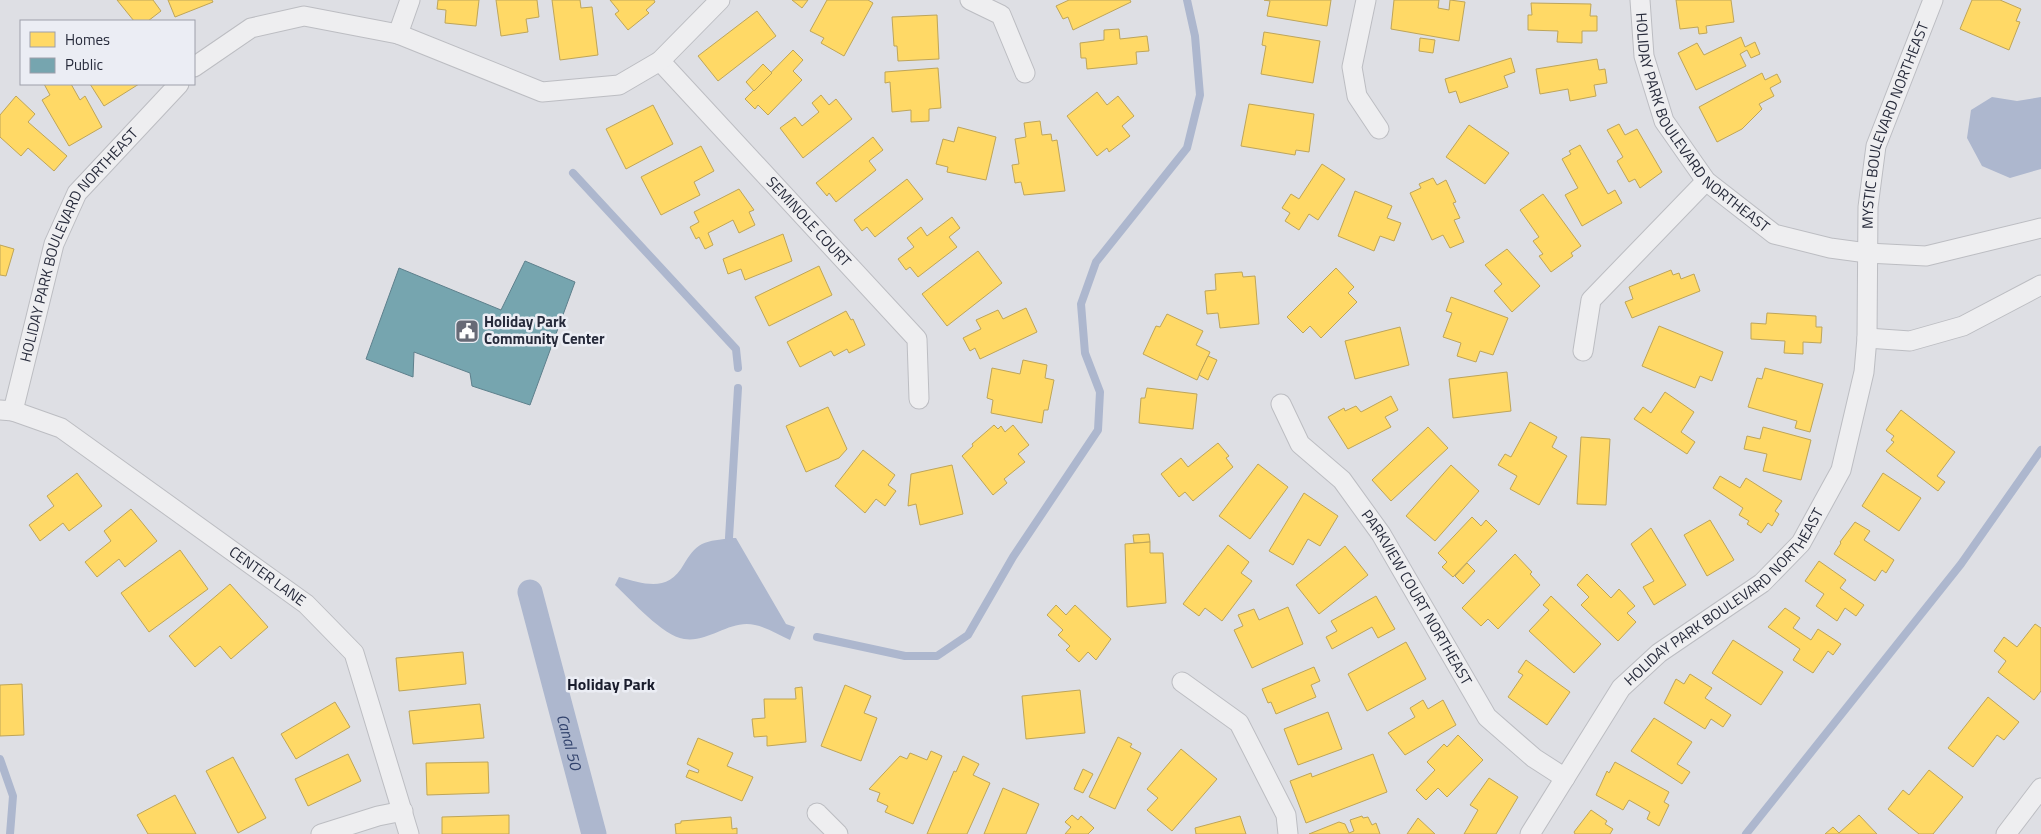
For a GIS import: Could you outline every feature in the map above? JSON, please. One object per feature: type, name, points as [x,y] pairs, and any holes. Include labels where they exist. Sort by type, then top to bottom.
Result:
[{"type":"street","points":[[398,34],[410,0]]},
{"type":"street","points":[[195,66],[251,28],[304,16],[398,34],[542,92],[619,85],[660,60],[720,0]]},
{"type":"street","points":[[970,0],[1001,15],[1025,73]]},
{"type":"street","points":[[1366,0],[1352,67],[1357,96],[1379,129]]},
{"type":"street","name":"HOLIDAY PARK BOULEVARD NORTHEAST","points":[[1640,0],[1644,56],[1664,121],[1706,181],[1774,234],[1830,248],[1867,253],[1926,256],[2041,228]]},
{"type":"street","name":"MYSTIC BOULEVARD NORTHEAST","points":[[1867,253],[1868,207],[1876,146],[1933,0]]},
{"type":"street","name":"SEMINOLE COURT","points":[[660,60],[917,339],[919,399]]},
{"type":"street","name":"HOLIDAY PARK BOULEVARD NORTHEAST","points":[[7,410],[54,244],[77,193],[178,85]]},
{"type":"street","points":[[1583,351],[1591,300],[1706,181]]},
{"type":"street","name":"HOLIDAY PARK BOULEVARD NORTHEAST","points":[[1530,834],[1621,688],[1659,653],[1762,583],[1801,543],[1841,470],[1864,372],[1867,338],[1867,253]]},
{"type":"street","points":[[1867,338],[1910,341],[1963,326],[2041,285]]},
{"type":"street","name":"PARKVIEW COURT NORTHEAST","points":[[1281,404],[1300,444],[1342,480],[1382,534],[1487,717],[1534,758],[1565,778]]},
{"type":"street","name":"CENTER LANE","points":[[7,410],[61,428],[306,604],[354,653],[409,834]]},
{"type":"street","points":[[1182,682],[1239,722],[1286,815],[1288,834]]},
{"type":"street","points":[[2006,834],[2041,788]]},
{"type":"street","points":[[321,834],[378,816],[403,811]]},
{"type":"street","points":[[817,813],[838,834]]},
{"type":"water","points":[[1992,97],[2017,101],[2041,97],[2041,169],[2010,178],[1982,166],[1967,138],[1971,110]]},
{"type":"water","points":[[736,538],[786,624],[795,627],[790,640],[764,627],[746,624],[737,625],[702,638],[684,639],[657,625],[615,585],[619,577],[647,584],[663,583],[678,573],[692,552],[699,546],[708,542]]},
{"type":"building: Homes","points":[[117,0],[153,0],[161,11],[149,20],[133,20]]},
{"type":"building: Homes","points":[[168,0],[212,0],[213,2],[175,17]]},
{"type":"building: Homes","points":[[438,0],[479,0],[476,26],[445,23],[446,10],[437,9]]},
{"type":"building: Homes","points":[[496,0],[537,0],[539,17],[526,19],[528,32],[501,36]]},
{"type":"building: Homes","points":[[552,0],[580,0],[581,8],[592,7],[598,55],[560,60]]},
{"type":"building: Homes","points":[[610,0],[654,0],[655,2],[646,10],[649,13],[628,30],[615,14],[619,11]]},
{"type":"building: Homes","points":[[792,0],[808,0],[802,8]]},
{"type":"building: Homes","points":[[827,0],[868,0],[873,3],[844,56],[821,43],[824,38],[810,31]]},
{"type":"building: Homes","points":[[1069,0],[1130,0],[1131,2],[1073,30],[1068,17],[1063,19],[1056,6]]},
{"type":"building: Homes","points":[[1264,0],[1331,0],[1327,26],[1267,16],[1270,1]]},
{"type":"building: Homes","points":[[1394,0],[1439,0],[1438,8],[1449,10],[1450,0],[1465,2],[1459,41],[1391,29]]},
{"type":"building: Homes","points":[[1676,0],[1731,0],[1734,22],[1706,26],[1707,33],[1699,34],[1698,27],[1680,29]]},
{"type":"building: Homes","points":[[1972,0],[2000,0],[2021,9],[2016,21],[2020,22],[2009,50],[1960,29]]},
{"type":"building: Homes","points":[[1531,3],[1591,4],[1590,16],[1597,16],[1597,31],[1582,31],[1582,43],[1557,42],[1558,31],[1528,30],[1528,15],[1532,15]]},
{"type":"building: Homes","points":[[757,11],[776,36],[718,81],[698,56]]},
{"type":"building: Homes","points":[[937,15],[939,59],[898,61],[897,46],[894,46],[892,17]]},
{"type":"building: Homes","points":[[1119,29],[1120,39],[1147,36],[1149,51],[1136,52],[1137,64],[1087,69],[1086,58],[1081,58],[1080,43],[1104,40],[1104,30]]},
{"type":"building: Homes","points":[[1264,32],[1320,41],[1313,83],[1261,74],[1266,46],[1262,45]]},
{"type":"building: Homes","points":[[1741,37],[1745,47],[1755,42],[1760,54],[1751,58],[1747,50],[1740,54],[1746,66],[1696,90],[1678,53],[1697,43],[1704,55]]},
{"type":"building: Homes","points":[[1420,38],[1435,40],[1433,53],[1419,51]]},
{"type":"building: Homes","points":[[793,50],[803,60],[793,71],[802,80],[768,115],[758,105],[755,109],[745,99]]},
{"type":"building: Homes","points":[[1511,58],[1515,72],[1504,76],[1508,87],[1460,103],[1456,91],[1449,93],[1445,79]]},
{"type":"building: Homes","points":[[1597,59],[1599,70],[1605,69],[1607,83],[1594,85],[1596,96],[1570,101],[1568,89],[1540,94],[1536,69]]},
{"type":"building: Homes","points":[[763,64],[772,73],[754,91],[746,82]]},
{"type":"building: Homes","points":[[938,68],[941,108],[929,109],[929,121],[911,122],[911,110],[892,112],[890,82],[885,83],[885,72]]},
{"type":"building: Homes","points":[[1762,73],[1765,80],[1777,74],[1781,82],[1770,88],[1774,96],[1759,104],[1762,109],[1742,129],[1717,142],[1699,107]]},
{"type":"building: Homes","points":[[45,85],[72,85],[80,100],[85,96],[102,127],[69,146],[42,100],[50,95]]},
{"type":"building: Homes","points":[[91,85],[137,85],[104,106]]},
{"type":"building: Homes","points":[[1097,92],[1107,105],[1118,96],[1134,116],[1122,126],[1130,136],[1109,152],[1107,148],[1097,156],[1067,116]]},
{"type":"building: Homes","points":[[821,95],[829,105],[836,99],[852,119],[803,158],[780,128],[795,117],[802,126],[819,112],[812,103]]},
{"type":"building: Homes","points":[[16,96],[35,114],[28,122],[67,156],[54,171],[28,148],[21,156],[0,137],[0,115]]},
{"type":"building: Homes","points":[[1249,104],[1314,114],[1309,152],[1296,150],[1295,155],[1241,146]]},
{"type":"building: Homes","points":[[653,105],[673,144],[626,169],[606,129]]},
{"type":"building: Homes","points":[[1040,121],[1042,135],[1051,134],[1052,141],[1057,140],[1065,191],[1024,195],[1021,182],[1015,183],[1012,165],[1019,164],[1015,139],[1026,137],[1024,123]]},
{"type":"building: Homes","points":[[1619,124],[1625,135],[1637,129],[1662,172],[1640,188],[1635,179],[1629,182],[1617,161],[1623,157],[1607,130]]},
{"type":"building: Homes","points":[[1469,125],[1509,153],[1485,184],[1446,157]]},
{"type":"building: Homes","points":[[958,127],[996,137],[986,180],[947,172],[948,167],[936,164],[943,139],[954,142]]},
{"type":"building: Homes","points":[[873,137],[883,150],[869,161],[876,170],[836,202],[829,193],[827,196],[816,183]]},
{"type":"building: Homes","points":[[1580,145],[1608,194],[1615,190],[1622,203],[1582,226],[1565,195],[1578,188],[1562,159],[1571,154],[1569,151]]},
{"type":"building: Homes","points":[[701,146],[714,171],[694,182],[700,195],[661,215],[641,177]]},
{"type":"building: Homes","points":[[1322,164],[1345,179],[1318,220],[1309,214],[1299,230],[1285,221],[1290,213],[1282,208],[1291,194],[1299,199]]},
{"type":"building: Homes","points":[[1433,178],[1437,185],[1446,180],[1456,202],[1453,203],[1460,218],[1454,220],[1464,242],[1450,248],[1443,235],[1432,240],[1410,193],[1421,188],[1419,184]]},
{"type":"building: Homes","points":[[907,179],[923,199],[875,237],[867,227],[862,231],[854,220]]},
{"type":"building: Homes","points":[[739,189],[754,210],[749,212],[755,225],[739,233],[733,220],[708,233],[713,245],[705,249],[699,237],[696,239],[690,227],[699,222],[694,212]]},
{"type":"building: Homes","points":[[1355,191],[1392,206],[1387,218],[1401,223],[1394,241],[1380,236],[1374,251],[1338,236]]},
{"type":"building: Homes","points":[[1543,194],[1581,246],[1571,253],[1573,256],[1551,272],[1539,256],[1543,254],[1533,241],[1539,237],[1520,210]]},
{"type":"building: Homes","points":[[952,217],[960,228],[949,237],[957,247],[918,277],[910,267],[906,270],[898,259],[914,247],[907,238],[921,227],[927,236]]},
{"type":"building: Homes","points":[[783,234],[792,261],[745,280],[741,269],[728,274],[723,259]]},
{"type":"building: Homes","points":[[0,245],[14,249],[6,276],[0,275]]},
{"type":"building: Homes","points":[[1507,249],[1540,286],[1512,312],[1494,291],[1502,284],[1485,265]]},
{"type":"building: Homes","points":[[978,251],[1002,283],[947,326],[922,294]]},
{"type":"building: Homes","points":[[819,266],[832,295],[769,326],[755,297]]},
{"type":"building: Homes","points":[[1336,268],[1354,287],[1348,293],[1357,302],[1321,338],[1310,326],[1303,333],[1287,317]]},
{"type":"building: Homes","points":[[1671,270],[1673,275],[1679,273],[1681,279],[1694,274],[1700,291],[1632,318],[1625,302],[1633,299],[1629,287]]},
{"type":"building: Homes","points":[[1242,272],[1243,277],[1255,276],[1259,324],[1220,328],[1218,313],[1207,314],[1205,291],[1216,290],[1215,274]]},
{"type":"building: Homes","points":[[1451,297],[1508,318],[1493,355],[1480,351],[1476,362],[1457,356],[1461,343],[1443,337],[1452,313],[1446,311]]},
{"type":"building: Homes","points":[[1026,308],[1037,332],[980,359],[975,348],[970,351],[963,338],[981,329],[976,320],[998,310],[1003,319]]},
{"type":"building: Homes","points":[[846,311],[851,320],[853,319],[865,345],[849,353],[847,349],[834,356],[831,351],[800,367],[787,342]]},
{"type":"building: Homes","points":[[1767,313],[1816,316],[1816,327],[1822,327],[1821,343],[1803,342],[1803,354],[1784,353],[1785,341],[1751,339],[1751,323],[1766,324]]},
{"type":"building: Homes","points":[[1167,314],[1203,331],[1196,345],[1210,352],[1197,380],[1143,354],[1156,326],[1160,327]]},
{"type":"building: Homes","points":[[1659,326],[1723,352],[1712,381],[1700,376],[1695,388],[1642,366]]},
{"type":"building: Homes","points":[[1400,327],[1409,365],[1355,379],[1345,341]]},
{"type":"building: Homes","points":[[1208,356],[1217,360],[1208,380],[1199,375]]},
{"type":"building: Homes","points":[[1023,360],[1047,365],[1045,378],[1054,380],[1048,410],[1044,410],[1042,423],[991,413],[993,400],[987,398],[992,368],[1020,374]]},
{"type":"building: Homes","points":[[1765,368],[1823,384],[1810,432],[1795,428],[1797,421],[1748,407],[1757,378],[1762,379]]},
{"type":"building: Homes","points":[[1507,372],[1511,411],[1453,418],[1449,379]]},
{"type":"building: Homes","points":[[1147,388],[1197,394],[1193,429],[1139,423],[1141,398],[1145,398]]},
{"type":"building: Homes","points":[[1665,392],[1694,412],[1681,432],[1695,442],[1687,454],[1634,419],[1643,407],[1651,413]]},
{"type":"building: Homes","points":[[1391,396],[1398,410],[1385,417],[1391,427],[1348,449],[1328,417],[1344,408],[1345,411],[1356,406],[1361,412]]},
{"type":"building: Homes","points":[[828,407],[847,449],[839,458],[806,472],[786,426]]},
{"type":"building: Homes","points":[[1901,410],[1955,452],[1937,476],[1945,482],[1938,491],[1886,451],[1894,442],[1891,440],[1894,436],[1886,430]]},
{"type":"building: Homes","points":[[1530,422],[1557,437],[1552,447],[1567,456],[1539,505],[1510,489],[1517,476],[1498,465],[1505,454],[1511,457]]},
{"type":"building: Homes","points":[[994,425],[998,429],[1001,426],[1005,432],[1013,425],[1029,445],[1018,454],[1025,462],[1004,479],[1007,483],[993,495],[962,456],[973,446],[972,444]]},
{"type":"building: Homes","points":[[1428,427],[1448,448],[1391,501],[1372,480]]},
{"type":"building: Homes","points":[[1763,427],[1811,440],[1801,480],[1763,471],[1767,454],[1744,449],[1747,436],[1760,439]]},
{"type":"building: Homes","points":[[1581,437],[1610,439],[1606,505],[1577,504]]},
{"type":"building: Homes","points":[[1218,443],[1229,456],[1226,458],[1233,467],[1193,501],[1185,492],[1179,497],[1161,474],[1181,458],[1188,467]]},
{"type":"building: Homes","points":[[863,450],[895,475],[888,485],[896,491],[885,506],[876,499],[865,513],[835,486]]},
{"type":"building: Homes","points":[[1258,464],[1288,487],[1250,539],[1219,516]]},
{"type":"building: Homes","points":[[952,465],[963,514],[920,525],[916,504],[908,506],[911,474]]},
{"type":"building: Homes","points":[[1451,465],[1479,491],[1435,541],[1406,516]]},
{"type":"building: Homes","points":[[77,473],[102,506],[69,531],[63,523],[40,541],[29,525],[54,506],[47,496]]},
{"type":"building: Homes","points":[[1883,473],[1921,498],[1899,531],[1862,506]]},
{"type":"building: Homes","points":[[1720,476],[1740,488],[1746,478],[1782,501],[1775,511],[1779,514],[1772,526],[1768,523],[1761,533],[1747,524],[1749,521],[1739,515],[1743,508],[1713,488]]},
{"type":"building: Homes","points":[[1304,493],[1338,516],[1320,546],[1308,539],[1293,565],[1269,551]]},
{"type":"building: Homes","points":[[131,509],[157,541],[125,567],[119,559],[97,577],[85,562],[111,541],[104,531]]},
{"type":"building: Homes","points":[[1472,517],[1481,526],[1486,520],[1497,531],[1453,577],[1442,567],[1447,562],[1438,553]]},
{"type":"building: Homes","points":[[1710,520],[1734,560],[1707,576],[1684,535]]},
{"type":"building: Homes","points":[[1855,522],[1870,531],[1864,540],[1894,560],[1886,573],[1882,570],[1875,581],[1834,554],[1840,542]]},
{"type":"building: Homes","points":[[1651,528],[1686,585],[1654,605],[1643,587],[1654,581],[1631,544]]},
{"type":"building: Homes","points":[[1149,534],[1150,542],[1134,543],[1133,535]]},
{"type":"building: Homes","points":[[1150,542],[1150,553],[1163,553],[1166,603],[1127,607],[1125,544]]},
{"type":"building: Homes","points":[[1228,545],[1249,562],[1241,573],[1252,581],[1222,621],[1205,608],[1199,616],[1183,604]]},
{"type":"building: Homes","points":[[1345,546],[1368,575],[1319,614],[1296,585]]},
{"type":"building: Homes","points":[[180,550],[208,589],[149,632],[121,593]]},
{"type":"building: Homes","points":[[1515,554],[1532,572],[1530,574],[1540,585],[1498,629],[1488,619],[1481,626],[1462,608]]},
{"type":"building: Homes","points":[[1819,561],[1846,580],[1840,588],[1864,605],[1856,616],[1845,608],[1837,621],[1816,606],[1824,594],[1805,581]]},
{"type":"building: Homes","points":[[1467,563],[1475,571],[1463,584],[1455,576]]},
{"type":"building: Homes","points":[[1587,574],[1611,598],[1619,589],[1635,606],[1627,613],[1636,622],[1618,641],[1581,605],[1589,597],[1577,585]]},
{"type":"building: Homes","points":[[230,584],[268,627],[231,659],[220,646],[195,667],[169,636]]},
{"type":"building: Homes","points":[[1376,596],[1395,629],[1378,638],[1372,627],[1332,649],[1326,637],[1337,631],[1331,621]]},
{"type":"building: Homes","points":[[1551,596],[1601,644],[1574,673],[1529,631],[1549,610],[1543,605]]},
{"type":"building: Homes","points":[[1056,605],[1066,615],[1075,605],[1111,639],[1096,660],[1088,652],[1079,662],[1066,650],[1070,646],[1058,635],[1063,630],[1047,615]]},
{"type":"building: Homes","points":[[1288,607],[1303,644],[1252,668],[1234,630],[1243,626],[1238,615],[1254,609],[1259,620]]},
{"type":"building: Homes","points":[[1785,608],[1800,618],[1793,628],[1811,640],[1818,629],[1841,644],[1833,655],[1828,651],[1813,673],[1793,660],[1800,649],[1768,627]]},
{"type":"building: Homes","points":[[2035,624],[2041,628],[2041,691],[2034,700],[1998,672],[2006,661],[1994,651],[2004,637],[2017,647]]},
{"type":"building: Homes","points":[[1733,640],[1783,672],[1761,705],[1712,673]]},
{"type":"building: Homes","points":[[1406,642],[1426,679],[1367,711],[1348,674]]},
{"type":"building: Homes","points":[[463,652],[466,684],[399,691],[396,658]]},
{"type":"building: Homes","points":[[1526,660],[1570,692],[1547,725],[1508,697],[1523,675],[1518,672]]},
{"type":"building: Homes","points":[[1314,667],[1320,681],[1311,685],[1316,697],[1276,714],[1271,702],[1268,703],[1262,689]]},
{"type":"building: Homes","points":[[1690,674],[1712,688],[1705,698],[1731,715],[1723,727],[1711,719],[1705,729],[1664,703],[1676,679],[1684,684]]},
{"type":"building: Homes","points":[[22,684],[24,735],[0,736],[0,685]]},
{"type":"building: Homes","points":[[845,685],[871,696],[864,713],[877,718],[861,761],[821,746]]},
{"type":"building: Homes","points":[[802,687],[806,742],[767,746],[767,736],[754,737],[752,719],[765,718],[764,699],[796,699],[795,688]]},
{"type":"building: Homes","points":[[1080,690],[1085,733],[1026,739],[1022,696]]},
{"type":"building: Homes","points":[[1988,697],[2019,722],[2004,740],[1997,735],[1973,767],[1948,748]]},
{"type":"building: Homes","points":[[1423,700],[1428,709],[1443,700],[1456,725],[1405,755],[1388,733],[1415,717],[1410,708]]},
{"type":"building: Homes","points":[[335,702],[350,727],[296,759],[281,734]]},
{"type":"building: Homes","points":[[480,704],[484,738],[413,744],[409,711]]},
{"type":"building: Homes","points":[[1328,712],[1342,749],[1298,765],[1284,729]]},
{"type":"building: Homes","points":[[1654,718],[1692,742],[1677,764],[1690,772],[1682,784],[1631,751]]},
{"type":"building: Homes","points":[[1458,735],[1483,760],[1447,797],[1438,788],[1426,800],[1416,790],[1435,770],[1427,762],[1444,744],[1447,747]]},
{"type":"building: Homes","points":[[1118,737],[1132,744],[1130,747],[1141,753],[1115,809],[1089,797]]},
{"type":"building: Homes","points":[[698,738],[733,753],[727,766],[753,777],[742,801],[686,777],[689,770],[698,773],[699,770],[687,764]]},
{"type":"building: Homes","points":[[1181,749],[1217,779],[1172,831],[1147,810],[1158,798],[1147,789]]},
{"type":"building: Homes","points":[[931,751],[942,756],[913,824],[885,812],[888,806],[877,801],[880,793],[869,789],[900,756],[907,759],[910,753],[927,760]]},
{"type":"building: Homes","points":[[348,754],[361,781],[308,806],[295,779]]},
{"type":"building: Homes","points":[[1373,754],[1387,792],[1306,823],[1290,781],[1311,773],[1312,777]]},
{"type":"building: Homes","points":[[963,756],[979,764],[973,775],[990,783],[967,834],[927,834],[954,771],[956,772]]},
{"type":"building: Homes","points":[[233,757],[266,818],[238,833],[206,771]]},
{"type":"building: Homes","points":[[488,762],[489,793],[427,795],[426,763]]},
{"type":"building: Homes","points":[[1615,762],[1669,792],[1664,802],[1669,805],[1659,826],[1647,819],[1650,812],[1629,800],[1623,810],[1596,795],[1607,771],[1609,773]]},
{"type":"building: Homes","points":[[1083,769],[1093,774],[1083,793],[1074,789]]},
{"type":"building: Homes","points":[[1929,770],[1963,797],[1933,834],[1919,834],[1888,809],[1903,790],[1909,795]]},
{"type":"building: Homes","points":[[1489,778],[1518,797],[1496,834],[1464,834],[1478,810],[1470,805]]},
{"type":"building: Homes","points":[[1003,788],[1039,804],[1026,834],[984,834]]},
{"type":"building: Homes","points":[[175,795],[196,834],[148,834],[137,815]]},
{"type":"building: Homes","points":[[1591,810],[1607,821],[1605,824],[1613,829],[1610,834],[1575,834],[1574,832]]},
{"type":"building: Homes","points":[[509,815],[509,834],[442,834],[442,817]]},
{"type":"building: Homes","points":[[1072,815],[1078,820],[1081,816],[1094,828],[1088,834],[1065,834],[1071,827],[1065,822]]},
{"type":"building: Homes","points":[[1859,815],[1877,834],[1825,834],[1833,827],[1839,833]]},
{"type":"building: Homes","points":[[1240,816],[1246,834],[1196,834],[1195,828]]},
{"type":"building: Homes","points":[[1362,816],[1363,818],[1368,817],[1372,825],[1376,823],[1380,834],[1309,834],[1339,822],[1345,824],[1349,833],[1354,831],[1350,820]]},
{"type":"building: Homes","points":[[731,817],[732,829],[737,828],[737,834],[676,834],[675,824],[681,823],[681,821]]},
{"type":"building: Homes","points":[[1418,818],[1435,834],[1407,834]]},
{"type":"building: Public","name":"Holiday Park Community Center","points":[[525,261],[575,282],[530,405],[472,386],[470,373],[414,352],[413,377],[366,359],[399,268],[501,310]]},
{"type":"waterway","points":[[817,637],[905,656],[937,656],[968,635],[1013,557],[1098,430],[1100,392],[1085,353],[1081,304],[1096,262],[1187,148],[1200,95],[1195,36],[1187,0]]},
{"type":"waterway","points":[[573,173],[736,349],[738,368]]},
{"type":"waterway","points":[[729,538],[738,388]]},
{"type":"waterway","points":[[1746,834],[1961,564],[2041,450]]},
{"type":"waterway","name":"Canal 50","points":[[530,592],[594,834]]},
{"type":"waterway","points":[[0,759],[13,796],[10,834]]},
{"type":"place","name":"Holiday Park Community Center","points":[[467,331]]},
{"type":"district","name":"Holiday Park","points":[[611,684]]}]
